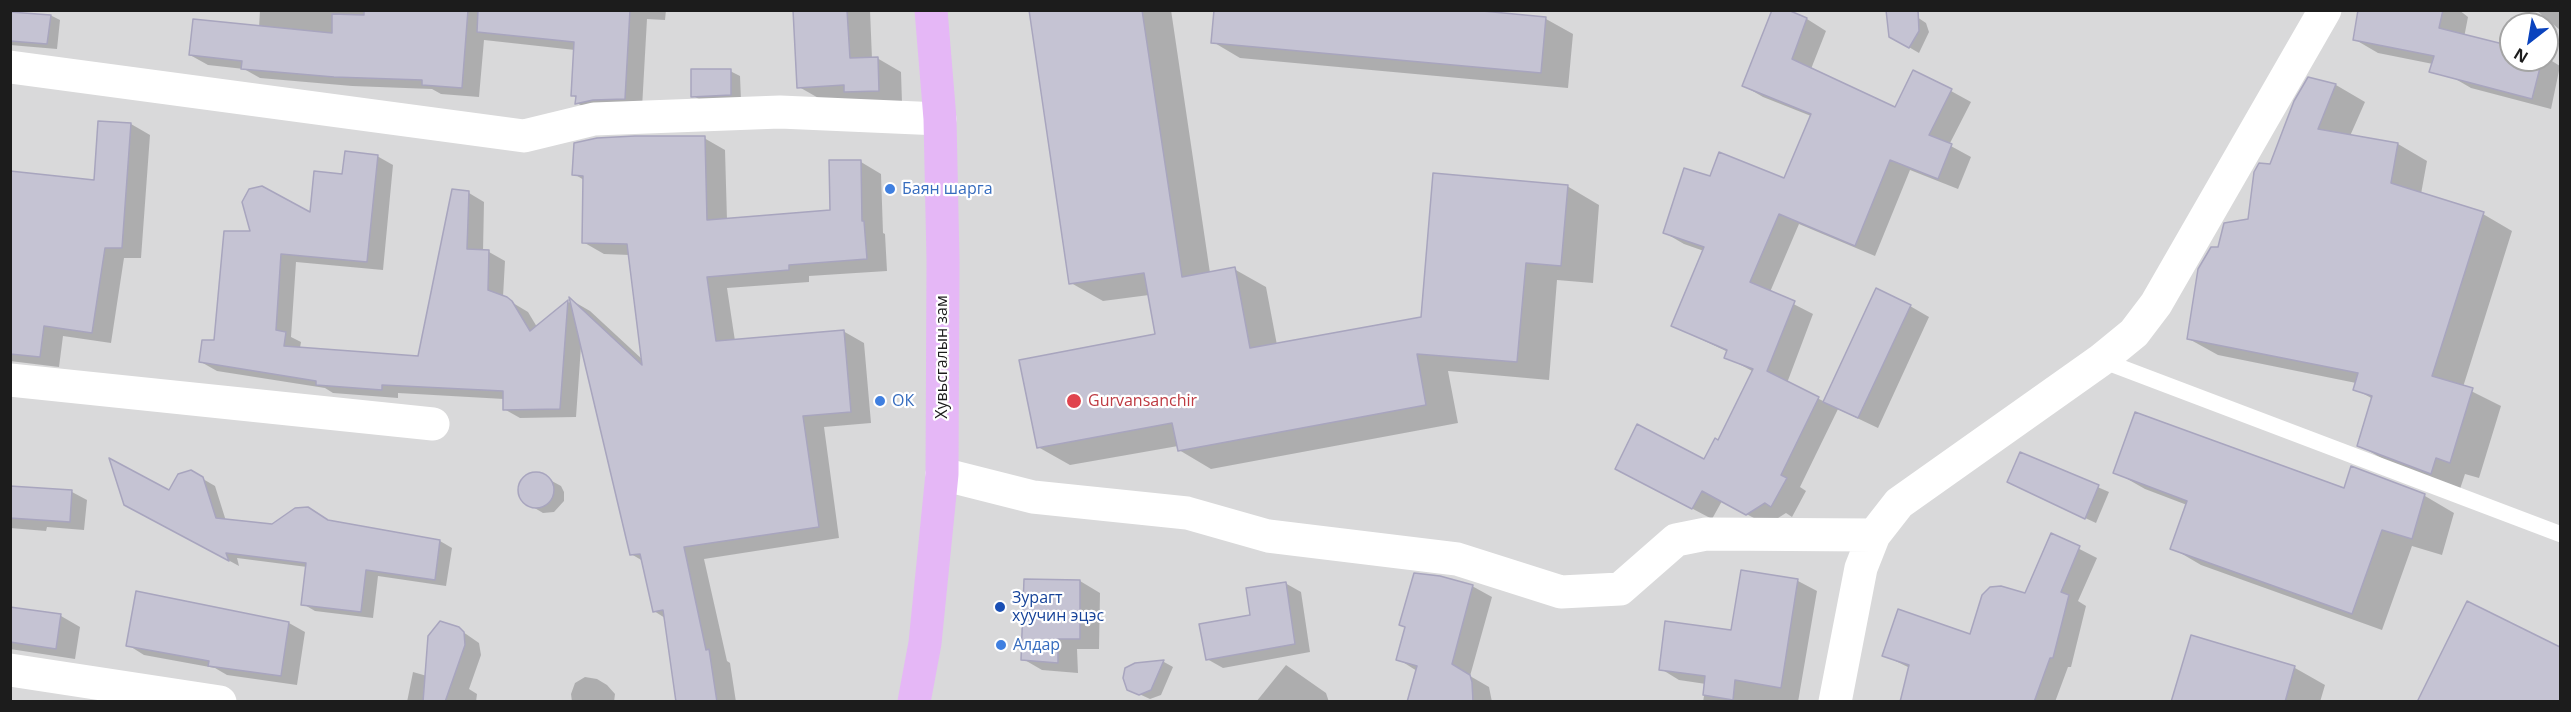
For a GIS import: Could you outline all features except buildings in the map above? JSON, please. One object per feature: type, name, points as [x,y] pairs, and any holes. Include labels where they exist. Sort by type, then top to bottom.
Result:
[{"type":"main road","name":"Хувьсгалын зам","points":[[914,702],[925,644],[942,474],[943,260],[940,119],[931,10]]},
{"type":"street","points":[[1835,702],[1861,568],[1874,535],[1899,503],[2102,360],[2134,333],[2156,304],[2325,10]]},
{"type":"street","points":[[10,67],[524,136],[594,119],[780,112],[940,119]]},
{"type":"street","points":[[10,380],[433,424]]},
{"type":"street","points":[[942,474],[1033,497],[1187,513],[1268,536],[1457,559],[1561,592],[1620,589],[1676,540],[1706,534],[1874,535]]},
{"type":"street","points":[[10,670],[220,702]]},
{"type":"lane","points":[[2102,360],[2560,534]]},
{"type":"shaded area","points":[[11,11],[2560,11],[2560,701],[11,701]]},
{"type":"place","name":"Баян шарга","points":[[890,189]]},
{"type":"place","name":"ОК","points":[[880,401]]},
{"type":"place","name":"Gurvansanchir","points":[[1074,401]]},
{"type":"place","name":"Зурагт хуучин эцэс","points":[[1000,607]]},
{"type":"place","name":"Алдар","points":[[1001,645]]}]
